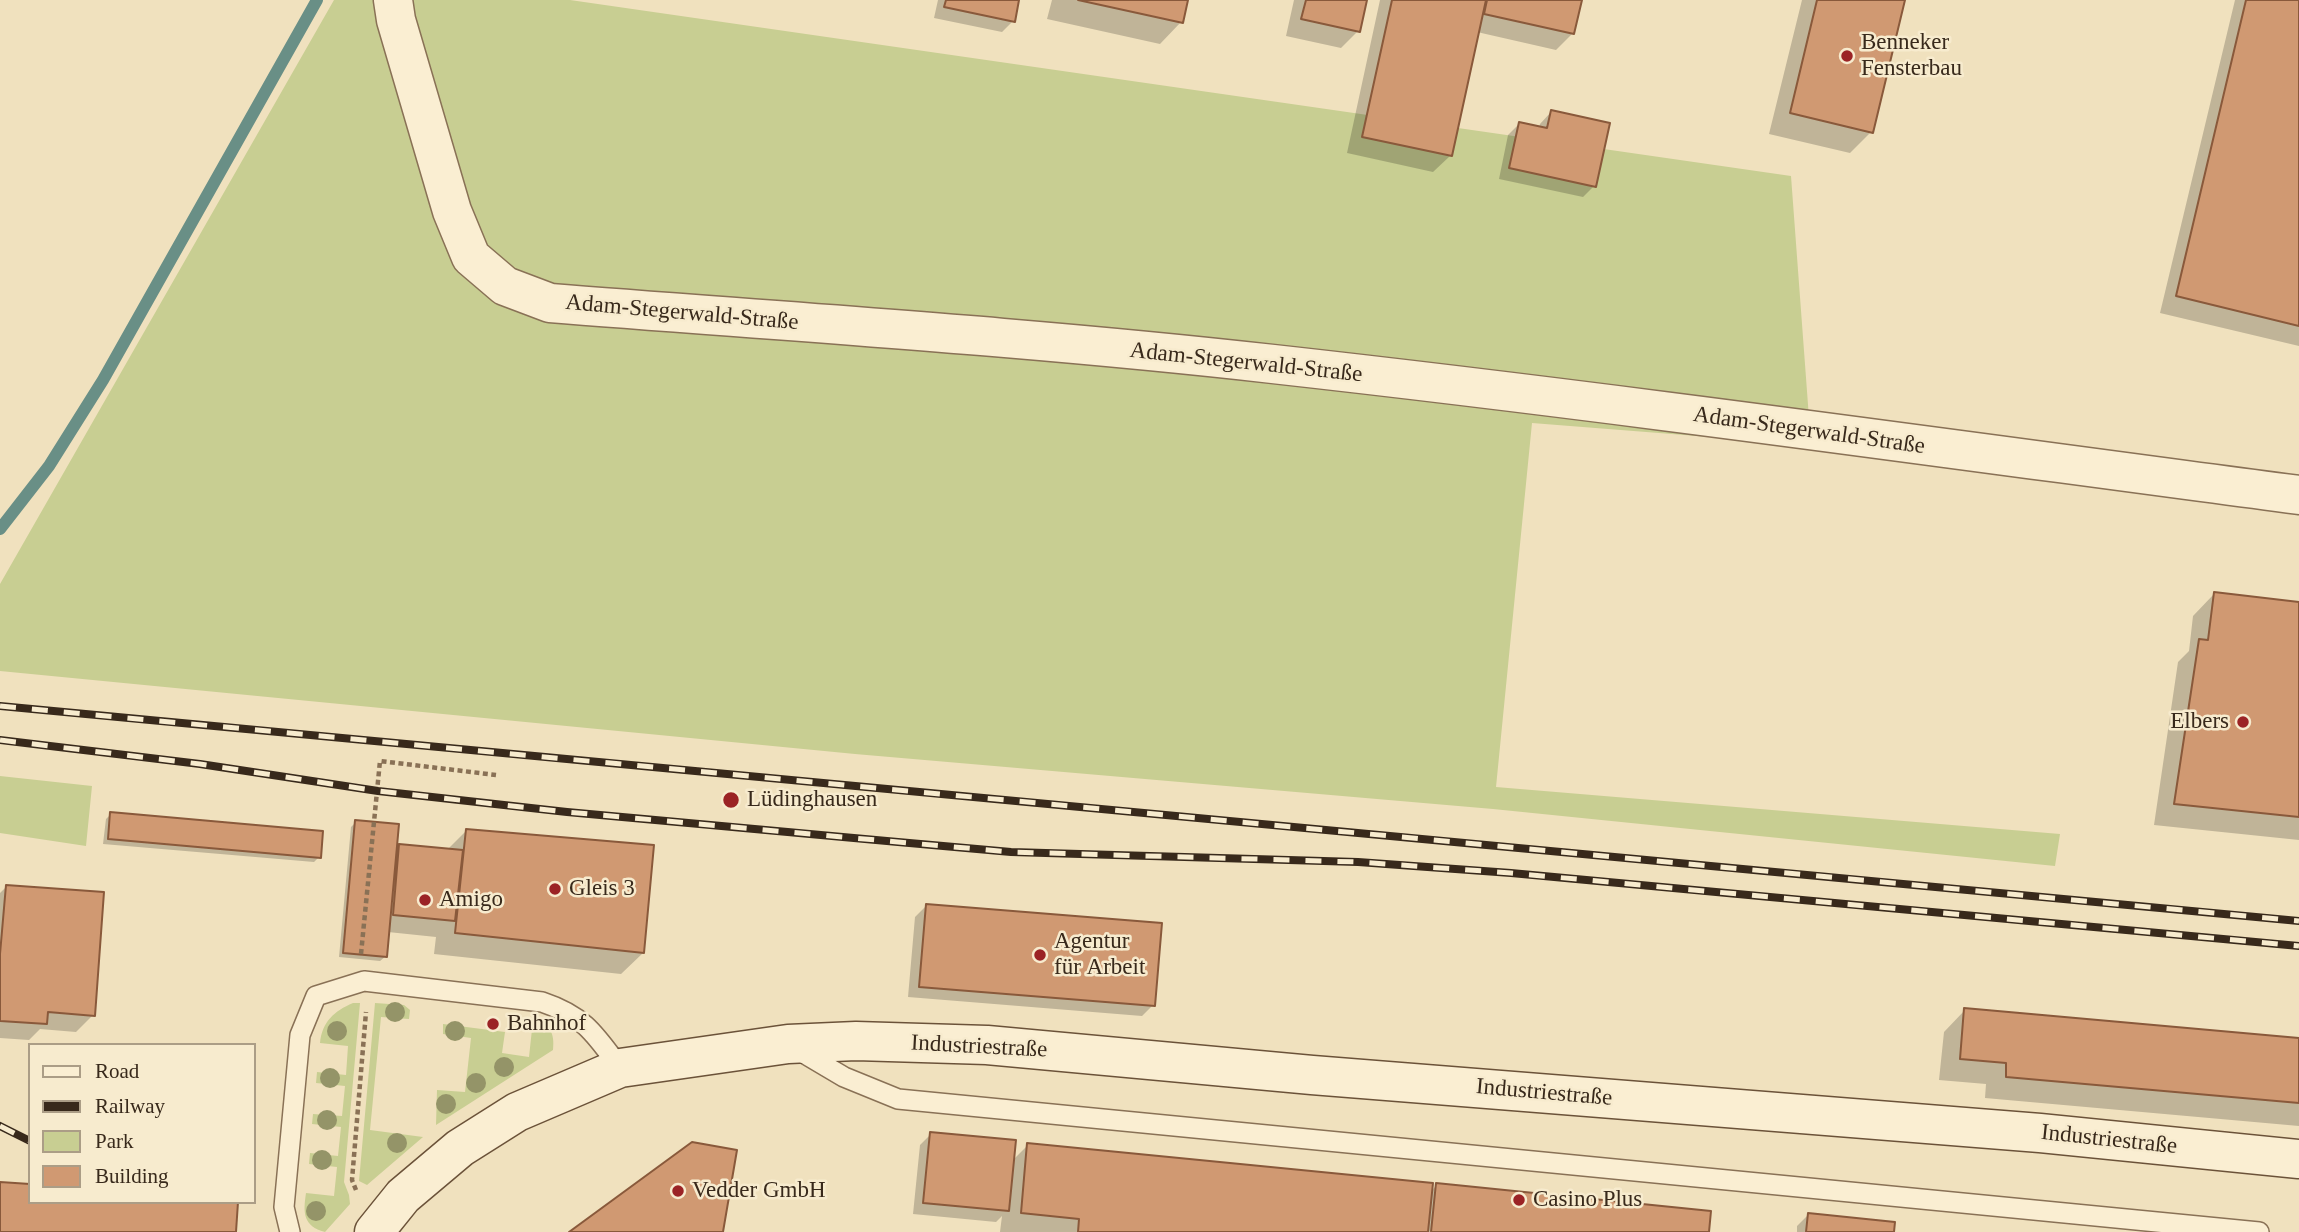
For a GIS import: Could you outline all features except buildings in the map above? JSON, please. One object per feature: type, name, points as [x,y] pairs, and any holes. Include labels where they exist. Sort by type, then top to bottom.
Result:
[{"type":"street","name":"Adam-Stegerwald-Straße","points":[[393,0],[396,20],[452,211],[471,257],[505,286],[550,303],[1267,363],[1619,404],[2299,495]]},
{"type":"street","name":"Industriestraße","points":[[387,1216],[460,1148],[517,1112],[620,1068],[788,1044],[856,1041],[987,1045],[1312,1075],[2040,1133],[2299,1160]]},
{"type":"lane","points":[[290,1232],[284,1207],[300,1035],[316,996],[364,981],[542,1002],[565,1010],[592,1029],[620,1068]]},
{"type":"lane","points":[[788,1044],[844,1077],[898,1099],[2259,1232]]},
{"type":"path","points":[[387,1216],[359,1198],[352,1180],[366,1008],[361,958],[380,761],[496,775]]},
{"type":"green space","points":[[334,0],[570,0],[1791,176],[1811,445],[1532,423],[1496,787],[2060,834],[2055,866],[1493,809],[855,754],[0,671],[0,584]]},
{"type":"green space","points":[[0,776],[92,786],[86,846],[0,833]]},
{"type":"green space","points":[[353,1003],[360,1003],[344,1182],[350,1204],[325,1232],[312,1226],[306,1218],[306,1193],[334,1196],[337,1167],[309,1164],[310,1153],[338,1156],[341,1127],[312,1124],[313,1114],[342,1116],[345,1086],[316,1083],[317,1072],[346,1075],[348,1046],[320,1043],[323,1029],[330,1018]]},
{"type":"green space","points":[[375,1003],[404,1005],[410,1010],[409,1019],[381,1017],[370,1130],[423,1137],[367,1185],[359,1181]]},
{"type":"green space","points":[[533,1020],[544,1024],[550,1030],[553,1050],[436,1125],[437,1090],[465,1092],[471,1038],[443,1034],[443,1024],[505,1032],[502,1053],[529,1057]]},
{"type":"waterway","points":[[0,529],[49,466],[103,380],[317,0]]},
{"type":"railway","points":[[0,706],[2299,921]]},
{"type":"railway","points":[[0,740],[200,764],[378,791],[567,812],[898,842],[1011,852],[1358,862],[1511,873],[2299,946]]},
{"type":"railway","points":[[0,1126],[28,1140]]},
{"type":"place","name":"Benneker Fensterbau","points":[[1847,56]]},
{"type":"place","name":"Elbers","points":[[2243,722]]},
{"type":"place","name":"Lüdinghausen","points":[[731,800]]},
{"type":"place","name":"Gleis 3","points":[[555,889]]},
{"type":"place","name":"Amigo","points":[[425,900]]},
{"type":"place","name":"Agentur für Arbeit","points":[[1040,955]]},
{"type":"place","name":"Bahnhof","points":[[493,1024]]},
{"type":"place","name":"Vedder GmbH","points":[[678,1191]]},
{"type":"place","name":"Casino Plus","points":[[1519,1200]]}]
